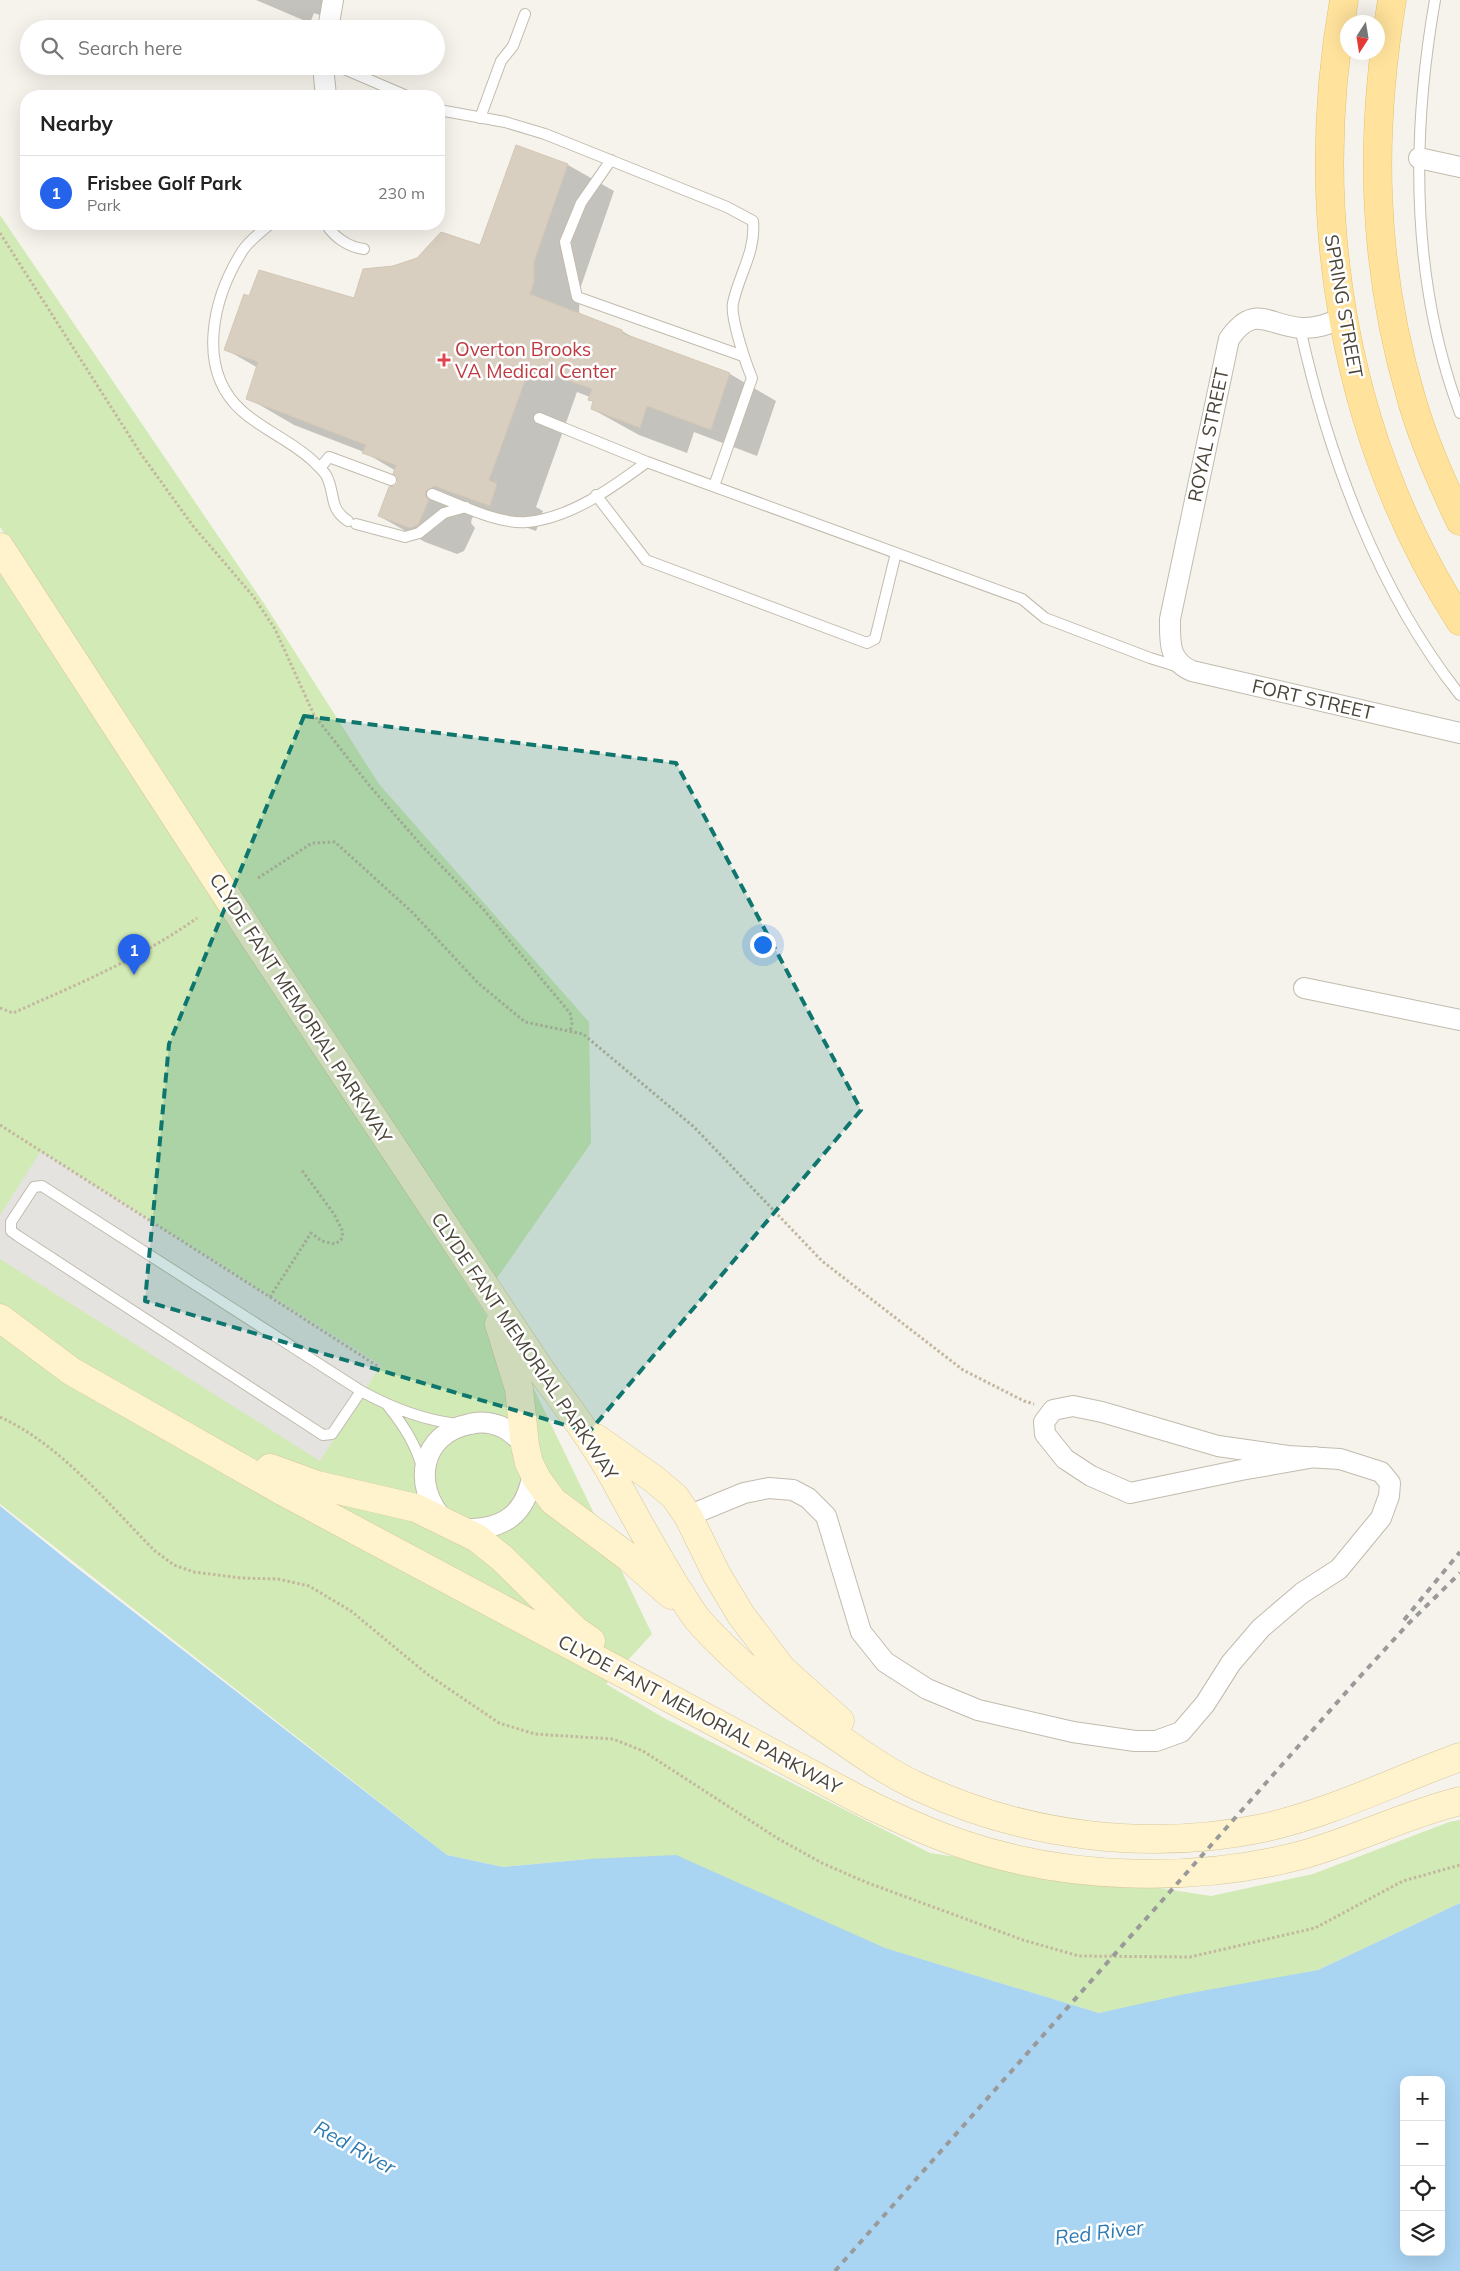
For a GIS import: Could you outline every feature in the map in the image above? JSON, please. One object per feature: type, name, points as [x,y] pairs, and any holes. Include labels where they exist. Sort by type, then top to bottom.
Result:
[{"type":"main road","name":"SPRING STREET","points":[[1344,0],[1331,91],[1329,144],[1330,226],[1342,318],[1363,407],[1389,483],[1414,539],[1460,621]]},
{"type":"main road","points":[[1392,0],[1378,107],[1376,165],[1378,223],[1384,281],[1395,338],[1412,402],[1434,464],[1460,521]]},
{"type":"main road","name":"CLYDE FANT MEMORIAL PARKWAY","points":[[0,547],[245,924],[488,1291],[544,1375],[577,1418],[696,1618],[749,1670],[794,1707],[874,1762],[972,1810],[1024,1824],[1060,1831],[1114,1837],[1168,1838],[1259,1829],[1301,1818],[1460,1757]]},
{"type":"main road","points":[[488,1291],[520,1389],[525,1445],[533,1471],[553,1501],[627,1556],[696,1618]]},
{"type":"main road","name":"CLYDE FANT MEMORIAL PARKWAY","points":[[0,1318],[71,1371],[458,1586],[579,1648],[866,1803],[909,1824],[962,1844],[998,1855],[1037,1863],[1107,1872],[1177,1874],[1210,1872],[1272,1862],[1341,1844],[1398,1821],[1460,1801]]},
{"type":"main road","points":[[154,1417],[266,1466],[317,1485],[416,1508],[476,1538],[502,1558],[575,1630],[724,1728]]},
{"type":"main road","points":[[577,1418],[598,1440],[662,1486],[675,1498],[688,1516],[717,1575],[741,1615],[782,1669],[869,1747],[936,1794]]},
{"type":"street","points":[[330,20],[333,0]]},
{"type":"street","points":[[324,75],[325,90]]},
{"type":"street","points":[[1419,158],[1460,167]]},
{"type":"street","name":"ROYAL STREET","points":[[1172,654],[1170,619],[1229,339],[1239,325],[1248,320],[1259,318],[1300,328],[1322,326],[1342,318]]},
{"type":"street","name":"FORT STREET","points":[[1172,654],[1184,667],[1192,671],[1460,733]]},
{"type":"street","points":[[1304,988],[1460,1020]]},
{"type":"street","points":[[688,1516],[744,1493],[769,1488],[794,1490],[808,1498],[826,1516],[861,1632],[885,1662],[927,1689],[978,1710],[1073,1732],[1135,1741],[1156,1741],[1182,1732],[1205,1704],[1232,1663],[1261,1628],[1302,1593],[1339,1568],[1381,1518],[1389,1496],[1390,1483],[1381,1472],[1340,1459],[1315,1457],[1288,1456],[1218,1446],[1102,1412],[1073,1406],[1053,1410],[1044,1422],[1045,1434],[1065,1459],[1091,1476],[1130,1493],[1315,1457]]},
{"type":"street","points":[[525,1445],[504,1428],[490,1423],[476,1422],[456,1426],[430,1450],[424,1468],[427,1497],[434,1510],[452,1525],[488,1528],[510,1519],[520,1509],[525,1500],[533,1471]]},
{"type":"lane","points":[[1435,0],[1424,74],[1419,158],[1424,270],[1448,375],[1460,413]]},
{"type":"lane","points":[[480,118],[501,61],[513,46],[525,14]]},
{"type":"lane","points":[[358,75],[393,90]]},
{"type":"lane","points":[[445,111],[505,122],[545,134],[727,207],[753,220],[754,237],[732,305],[743,356],[752,378],[714,486]]},
{"type":"lane","points":[[611,160],[581,203],[566,242],[577,297],[743,356]]},
{"type":"lane","points":[[264,230],[244,250],[222,293],[214,326],[213,353],[224,389],[241,410],[311,459],[326,474],[334,507],[341,516],[352,522],[405,537],[419,533],[444,513],[466,507]]},
{"type":"lane","points":[[330,230],[342,242],[364,249]]},
{"type":"lane","points":[[1300,328],[1323,420],[1356,510],[1396,596],[1420,637],[1460,695]]},
{"type":"lane","points":[[539,418],[647,462],[1022,599],[1045,618],[1150,658],[1192,671]]},
{"type":"lane","points":[[320,468],[328,457],[391,480]]},
{"type":"lane","points":[[432,494],[492,517],[527,522],[565,512],[614,485],[647,462]]},
{"type":"lane","points":[[596,495],[646,560],[867,643],[875,639],[896,553]]},
{"type":"lane","points":[[362,1391],[332,1434],[323,1435],[18,1236],[11,1231],[10,1225],[34,1187],[42,1186],[387,1406],[424,1418],[463,1425]]},
{"type":"lane","points":[[387,1406],[405,1426],[413,1441],[425,1475]]},
{"type":"path","points":[[0,233],[141,454],[193,526],[253,596],[275,629],[314,715],[369,785],[422,846],[484,910],[570,1013],[572,1023],[570,1032]]},
{"type":"path","points":[[258,878],[312,843],[335,842],[412,912],[478,983],[525,1022],[583,1034],[694,1127],[830,1267],[963,1370],[1024,1401],[1053,1410]]},
{"type":"path","points":[[0,1008],[13,1013],[90,978],[170,937],[197,918]]},
{"type":"path","points":[[0,1125],[379,1367]]},
{"type":"path","points":[[270,1297],[311,1233],[335,1244],[341,1240],[343,1232],[334,1214],[302,1169]]},
{"type":"path","points":[[0,1417],[20,1426],[51,1447],[155,1551],[174,1565],[194,1572],[241,1578],[278,1579],[309,1586],[350,1612],[427,1674],[499,1723],[535,1734],[613,1739],[643,1751],[777,1838],[822,1863],[868,1883],[1023,1940],[1079,1956],[1190,1957],[1314,1928],[1403,1881],[1460,1865]]},
{"type":"highlighted area","points":[[304,716],[676,763],[861,1110],[589,1432],[145,1301],[169,1044]]},
{"type":"green space","points":[[0,215],[265,605],[379,784],[589,1022],[591,1143],[488,1291],[152,757],[0,527]]},
{"type":"green space","points":[[0,562],[534,1389],[652,1634],[606,1684],[664,1718],[930,1853],[1211,1896],[1313,1874],[1449,1822],[1460,1820],[1460,1903],[1318,1970],[1099,2013],[589,1859],[503,1867],[447,1855],[0,1504]]},
{"type":"shaded area","points":[[41,1151],[381,1365],[320,1461],[0,1259],[0,1215]]},
{"type":"water","name":"Red River","points":[[0,1506],[447,1855],[503,1867],[589,1859],[676,1855],[885,1948],[1099,2013],[1180,1995],[1318,1970],[1460,1903],[1460,2271],[0,2271]]},
{"type":"building","points":[[516,145],[568,164],[534,262],[534,282],[530,294],[622,330],[622,333],[730,373],[711,430],[647,406],[640,428],[591,409],[593,401],[588,400],[592,389],[530,367],[489,480],[497,484],[490,506],[434,486],[426,491],[425,495],[429,500],[418,525],[410,528],[378,516],[389,487],[395,486],[398,482],[397,476],[393,474],[396,465],[362,453],[366,445],[246,399],[258,362],[224,350],[244,294],[249,296],[259,270],[354,298],[363,269],[393,266],[417,258],[441,232],[480,245]]},
{"type":"railway","points":[[1404,1620],[1460,1552]]},
{"type":"railway","points":[[835,2271],[1356,1681],[1408,1624],[1460,1573]]},
{"type":"place","name":"Overton Brooks VA Medical Center","points":[[444,360]]},
{"type":"place","name":"Frisbee Golf Park","points":[[134,975]]}]
